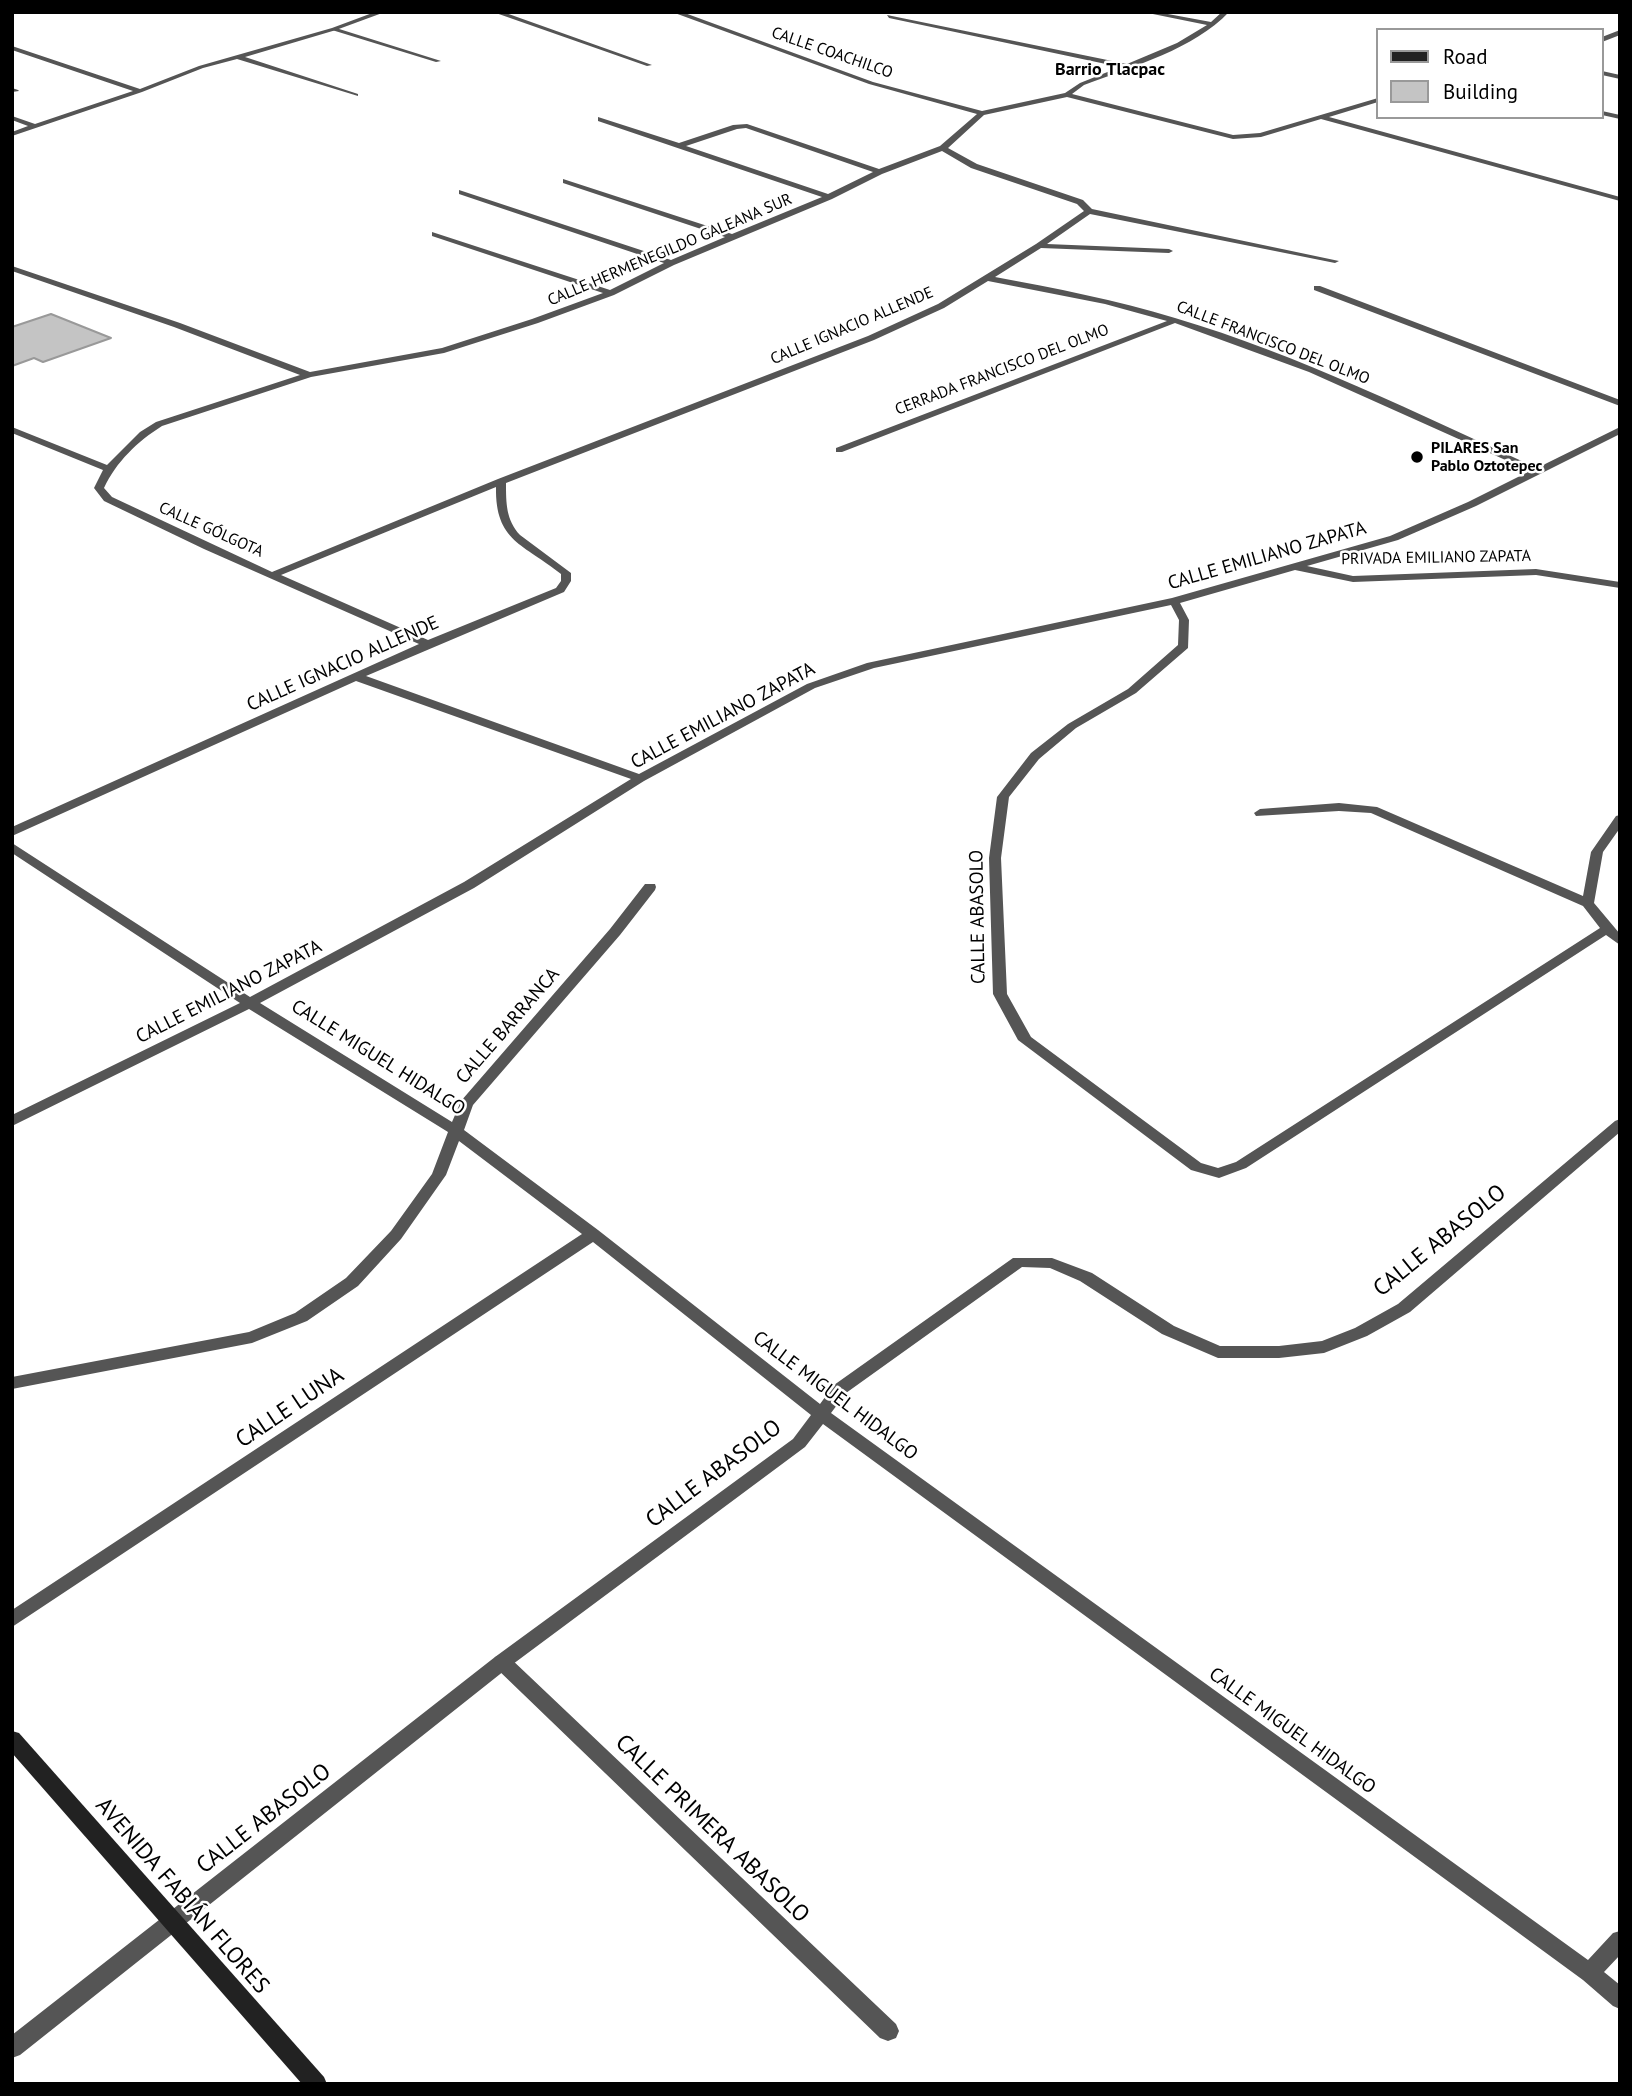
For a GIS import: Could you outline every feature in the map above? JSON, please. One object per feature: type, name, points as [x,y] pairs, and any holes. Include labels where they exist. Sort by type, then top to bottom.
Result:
[{"type":"main road","name":"AVENIDA FABIÁN FLORES","points":[[12,1739],[316,2084]]},
{"type":"street","points":[[12,134],[234,56],[334,29],[382,12]]},
{"type":"street","points":[[496,12],[649,65]]},
{"type":"street","name":"CALLE COACHILCO","points":[[675,12],[871,83],[982,113]]},
{"type":"street","points":[[1146,12],[1215,25]]},
{"type":"street","points":[[1068,95],[1082,84],[1215,25],[1226,12]]},
{"type":"street","points":[[889,16],[1126,66]]},
{"type":"street","points":[[334,29],[438,61]]},
{"type":"street","points":[[1604,39],[1620,32]]},
{"type":"street","points":[[12,48],[140,91]]},
{"type":"street","points":[[234,56],[356,96]]},
{"type":"street","points":[[982,113],[1068,95],[1233,137],[1261,135],[1376,101]]},
{"type":"street","name":"CALLE HERMENEGILDO GALEANA SUR","points":[[107,469],[143,434],[159,424],[309,375],[444,349],[535,321],[611,293],[671,263],[829,197],[879,172],[943,148],[982,113]]},
{"type":"street","points":[[1320,117],[1620,199]]},
{"type":"street","points":[[12,118],[35,126]]},
{"type":"street","points":[[601,119],[829,197]]},
{"type":"street","points":[[678,146],[736,127],[747,126],[879,172]]},
{"type":"street","points":[[943,148],[974,166],[1080,202],[1089,211],[1335,261]]},
{"type":"street","points":[[566,181],[732,237]]},
{"type":"street","points":[[462,192],[671,263]]},
{"type":"street","name":"CALLE IGNACIO ALLENDE","points":[[273,575],[501,481],[871,338],[940,306],[1039,246],[1089,211]]},
{"type":"street","points":[[435,234],[611,293]]},
{"type":"street","points":[[1039,246],[1169,251]]},
{"type":"street","points":[[12,268],[177,325],[309,375]]},
{"type":"street","name":"CALLE FRANCISCO DEL OLMO","points":[[988,278],[1087,296],[1176,320],[1327,375],[1537,471]]},
{"type":"street","points":[[1317,288],[1620,403]]},
{"type":"street","name":"CERRADA FRANCISCO DEL OLMO","points":[[839,450],[1176,320]]},
{"type":"street","points":[[12,430],[107,469]]},
{"type":"street","name":"CALLE EMILIANO ZAPATA","points":[[12,1121],[250,1003],[469,885],[640,778],[811,686],[871,665],[1174,601],[1394,538],[1472,504],[1620,430]]},
{"type":"street","name":"CALLE GÓLGOTA","points":[[107,469],[99,488],[108,499],[428,644]]},
{"type":"street","name":"CALLE IGNACIO ALLENDE","points":[[12,832],[428,644],[560,590],[566,581],[566,573],[551,559],[508,532],[499,508],[501,481]]},
{"type":"street","name":"PRIVADA EMILIANO ZAPATA","points":[[1295,567],[1353,579],[1536,572],[1620,585]]},
{"type":"street","name":"CALLE ABASOLO","points":[[1174,601],[1184,620],[1184,646],[1132,691],[1072,726],[1044,749],[1003,797],[995,858],[1000,994],[1025,1040],[1196,1167],[1219,1173],[1241,1165],[1607,929]]},
{"type":"street","points":[[356,677],[640,778]]},
{"type":"street","points":[[1260,813],[1339,807],[1373,810],[1588,903],[1607,929],[1620,941]]},
{"type":"street","points":[[1588,903],[1597,852],[1620,819]]},
{"type":"street","name":"CALLE MIGUEL HIDALGO","points":[[12,847],[250,1003],[456,1131],[593,1234],[821,1414],[1590,1973],[1620,1999]]},
{"type":"street","name":"CALLE BARRANCA","points":[[12,1383],[252,1337],[301,1317],[352,1282],[396,1235],[439,1175],[466,1104],[615,932],[650,887]]},
{"type":"street","name":"CALLE ABASOLO","points":[[12,2048],[502,1662],[799,1443],[840,1389],[1019,1262],[1052,1263],[1086,1276],[1168,1330],[1218,1352],[1279,1352],[1324,1347],[1361,1332],[1404,1308],[1620,1125]]},
{"type":"street","name":"CALLE LUNA","points":[[12,1620],[593,1234]]},
{"type":"street","name":"CALLE PRIMERA ABASOLO","points":[[502,1662],[888,2031]]},
{"type":"street","points":[[1590,1973],[1620,1940]]},
{"type":"building","points":[[51,314],[111,338],[43,362],[34,358],[12,366],[12,327]]},
{"type":"place","name":"PILARES San Pablo Oztotepec","points":[[1417,457]]},
{"type":"district","name":"Barrio Tlacpac","points":[[1110,70]]}]
